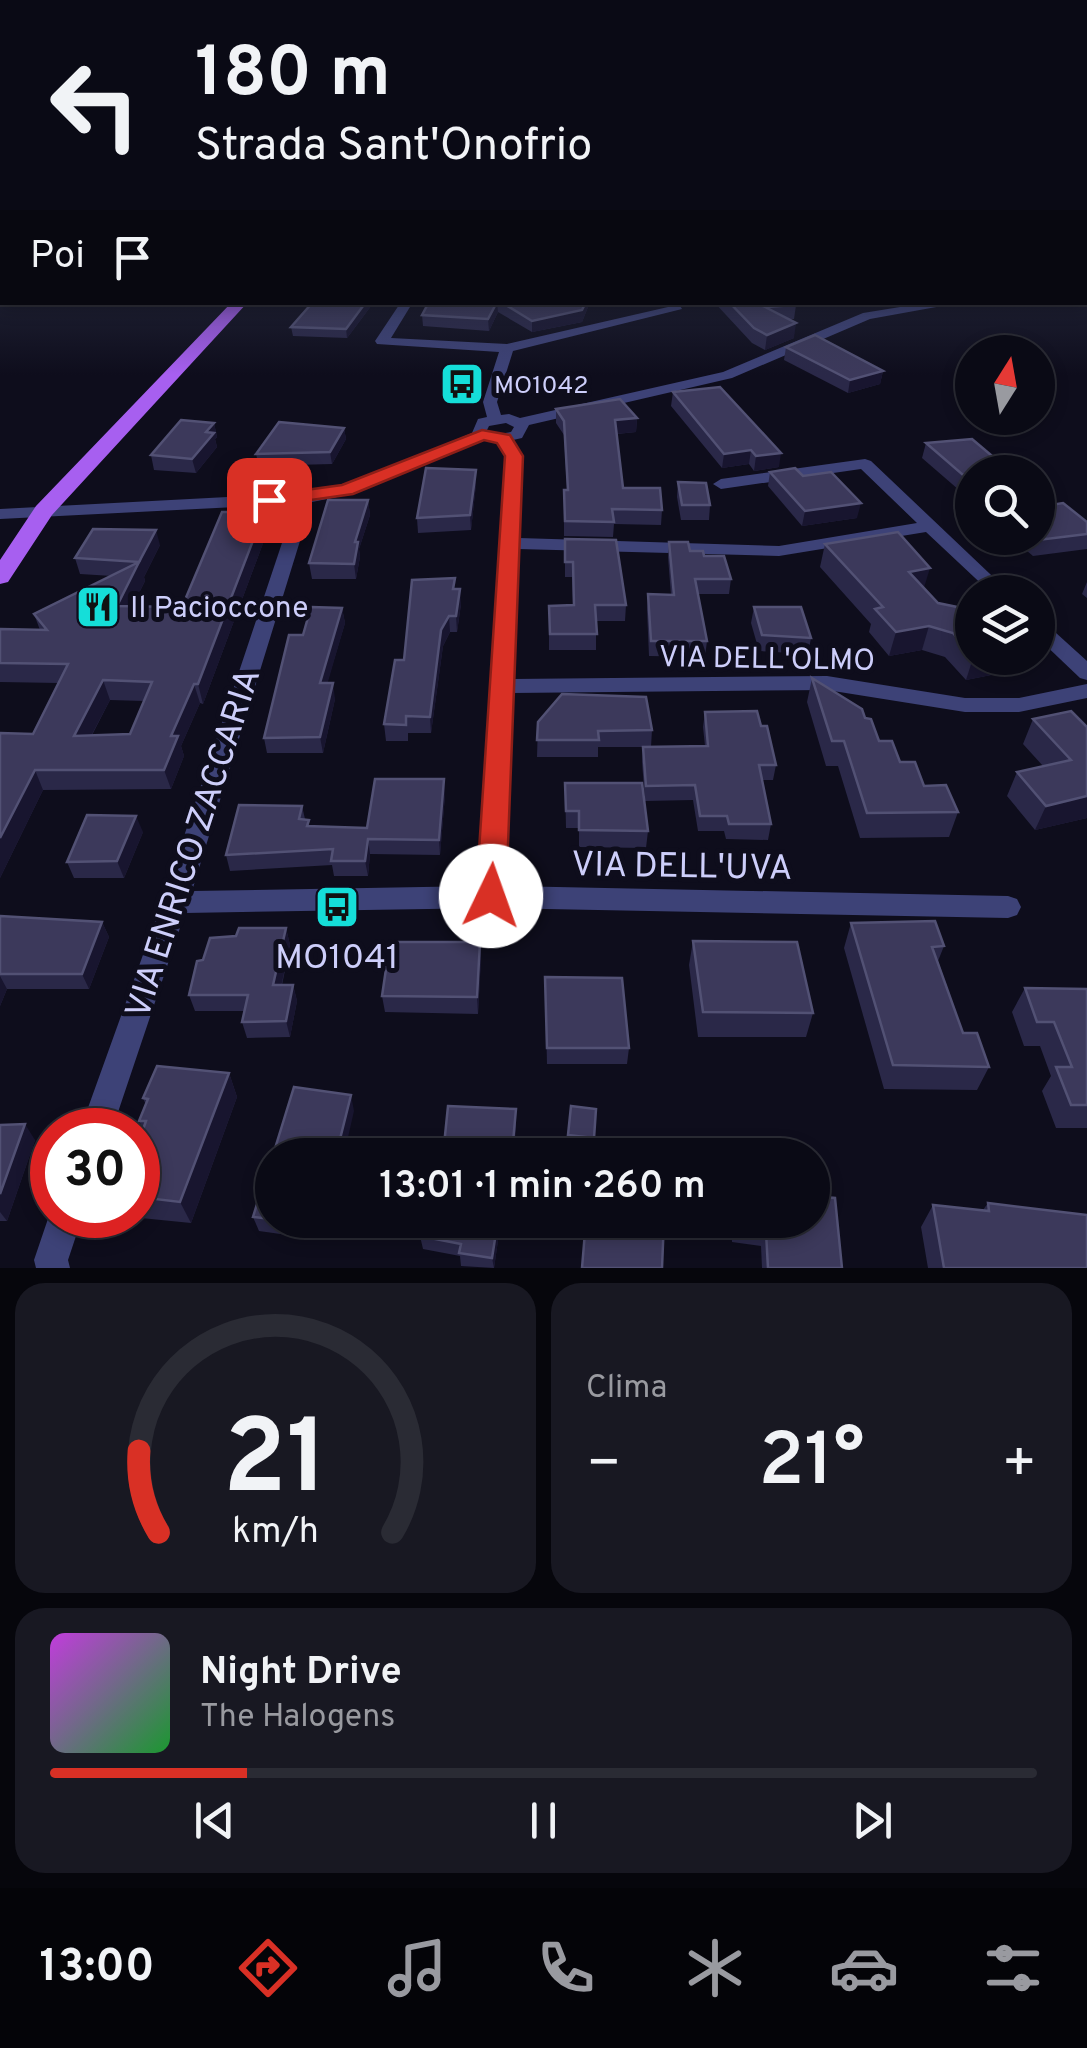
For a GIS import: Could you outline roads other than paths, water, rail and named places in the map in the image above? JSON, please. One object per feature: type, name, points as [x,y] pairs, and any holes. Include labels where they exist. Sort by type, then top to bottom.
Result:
[{"type":"main road","points":[[0,577],[44,511],[237,305]]},
{"type":"street","points":[[405,305],[382,340],[508,348],[676,309],[673,305]]},
{"type":"street","points":[[0,514],[305,498],[346,490],[500,428],[739,372],[866,316],[938,305]]},
{"type":"street","points":[[491,896],[514,456],[490,402],[508,348]]},
{"type":"street","points":[[721,484],[865,464],[982,575]]},
{"type":"street","name":"VIA ENRICO ZACCARIA","points":[[104,1108],[175,902],[305,498]]},
{"type":"street","points":[[510,542],[779,551],[929,526]]},
{"type":"street","points":[[1055,643],[1087,673]]},
{"type":"street","name":"VIA DELL'OLMO","points":[[502,686],[827,684],[877,688],[964,705],[1018,705],[1087,691]]},
{"type":"street","name":"VIA DELL'UVA","points":[[175,902],[491,896],[1008,906]]},
{"type":"street","points":[[53,1268],[50,1260],[58,1238]]},
{"type":"place","name":"MO1042","points":[[462,384]]},
{"type":"place","name":"Il Pacioccone","points":[[98,607]]},
{"type":"place","name":"MO1041","points":[[337,907]]}]
